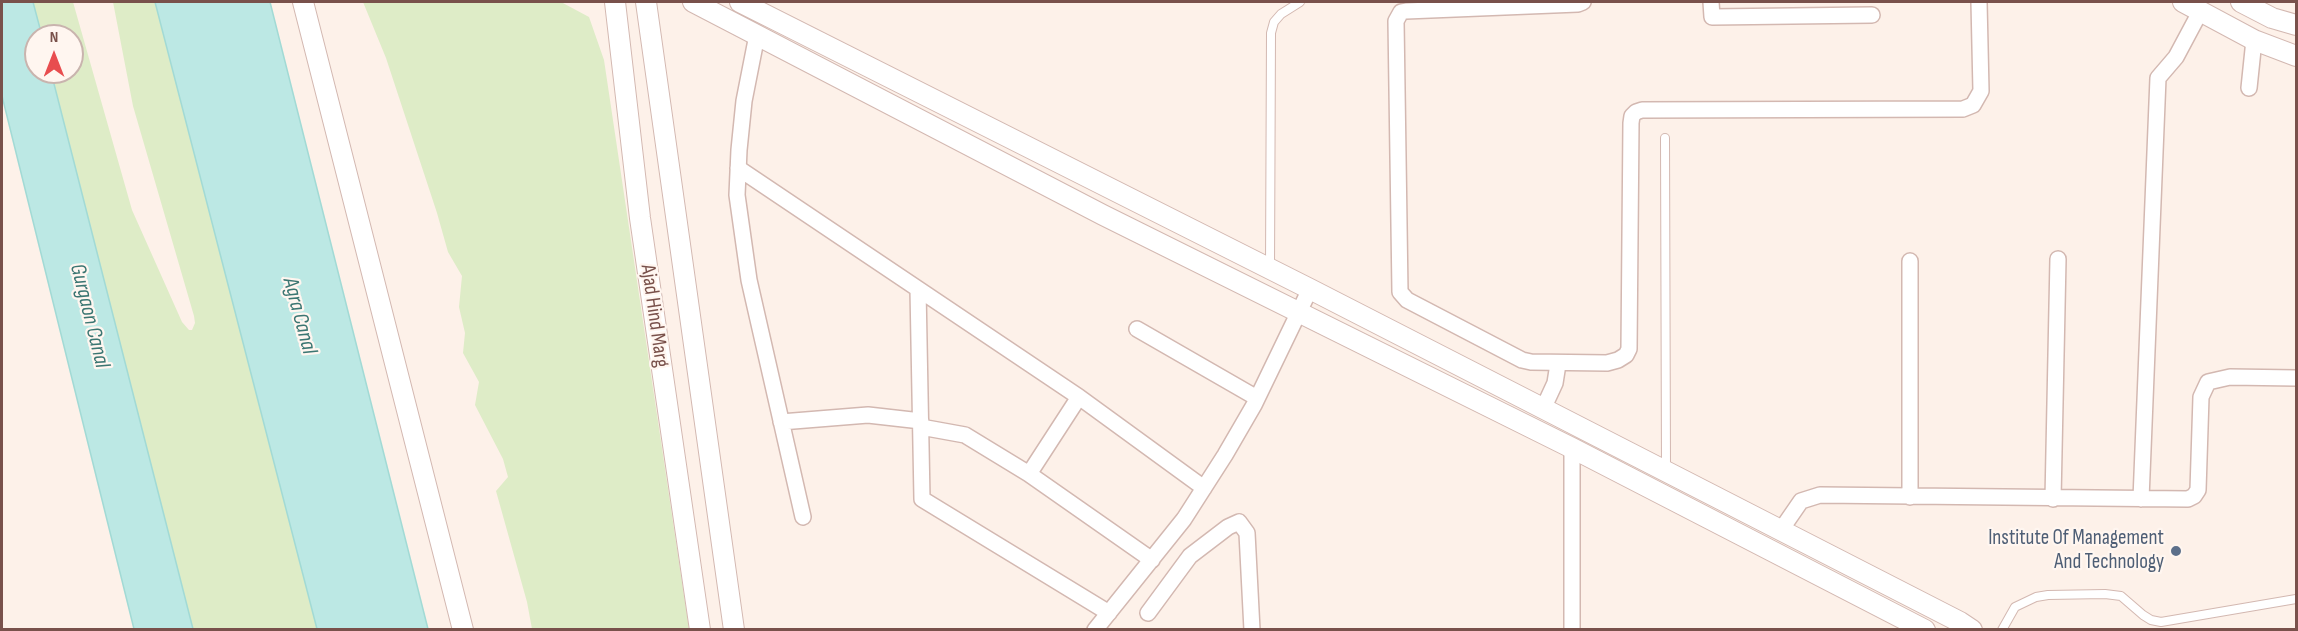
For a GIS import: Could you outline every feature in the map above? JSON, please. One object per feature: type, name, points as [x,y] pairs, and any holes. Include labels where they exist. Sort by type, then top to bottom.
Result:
[{"type":"street","points":[[303,2],[463,630]]},
{"type":"street","name":"Ajad Hind Marg","points":[[615,2],[640,218],[700,630]]},
{"type":"street","points":[[646,2],[734,630]]},
{"type":"street","points":[[693,2],[1103,214],[1572,448],[1925,630]]},
{"type":"street","points":[[740,2],[1310,288],[1972,630]]},
{"type":"street","points":[[1583,2],[1406,11],[1401,12],[1396,21],[1400,292],[1407,300],[1522,360],[1558,364],[1607,363],[1626,355],[1629,349],[1631,123],[1632,116],[1636,112],[1963,109],[1973,105],[1980,91],[1979,2]]},
{"type":"street","points":[[1711,2],[1712,18],[1872,15]]},
{"type":"street","points":[[2183,2],[2254,40],[2296,56]]},
{"type":"street","points":[[2241,2],[2272,18],[2296,25]]},
{"type":"street","points":[[2141,499],[2158,78],[2181,48],[2200,12]]},
{"type":"street","points":[[757,34],[744,101],[737,195],[749,280],[803,517]]},
{"type":"street","points":[[2249,88],[2254,40]]},
{"type":"street","points":[[738,168],[1079,397],[1204,488]]},
{"type":"street","points":[[2054,499],[2058,259]]},
{"type":"street","points":[[1910,261],[1910,497]]},
{"type":"street","points":[[918,288],[922,499],[1109,612]]},
{"type":"street","points":[[1095,630],[1184,519],[1204,488],[1257,398],[1310,288]]},
{"type":"street","points":[[1137,329],[1257,398]]},
{"type":"street","points":[[1543,409],[1555,383],[1558,364]]},
{"type":"street","points":[[1781,530],[1801,501],[1820,495],[2188,499],[2198,490],[2201,397],[2208,382],[2230,377],[2296,378]]},
{"type":"street","points":[[1029,474],[1079,397]]},
{"type":"street","points":[[781,422],[868,415],[921,424],[965,435],[1029,474],[1152,560]]},
{"type":"street","points":[[1572,448],[1572,630]]},
{"type":"street","points":[[1652,489],[1666,472]]},
{"type":"street","points":[[1148,612],[1190,556],[1228,527],[1239,522],[1247,533],[1252,630]]},
{"type":"lane","points":[[1270,268],[1271,33],[1274,22],[1281,14],[1300,2]]},
{"type":"lane","points":[[1665,138],[1666,472]]},
{"type":"lane","points":[[2002,630],[2015,607],[2036,597],[2048,595],[2121,596],[2151,620],[2162,622],[2296,599]]},
{"type":"green space","points":[[33,2],[73,2],[79,24],[39,24]]},
{"type":"green space","points":[[113,2],[155,2],[317,629],[193,629],[54,84],[84,84],[84,41],[132,210],[182,322],[189,330],[192,330],[195,323],[194,316],[133,106]]},
{"type":"green space","points":[[363,2],[561,2],[589,17],[604,60],[689,629],[532,629],[527,602],[496,491],[508,477],[503,459],[475,405],[479,382],[463,353],[465,333],[459,307],[462,276],[448,252],[386,58]]},
{"type":"water","name":"Gurgaon Canal","points":[[2,2],[33,2],[39,24],[24,24],[24,84],[54,84],[193,629],[134,629],[2,96]]},
{"type":"water","name":"Agra Canal","points":[[155,2],[270,2],[428,629],[317,629]]},
{"type":"place","name":"Institute Of Management And Technology","points":[[2176,551]]}]
